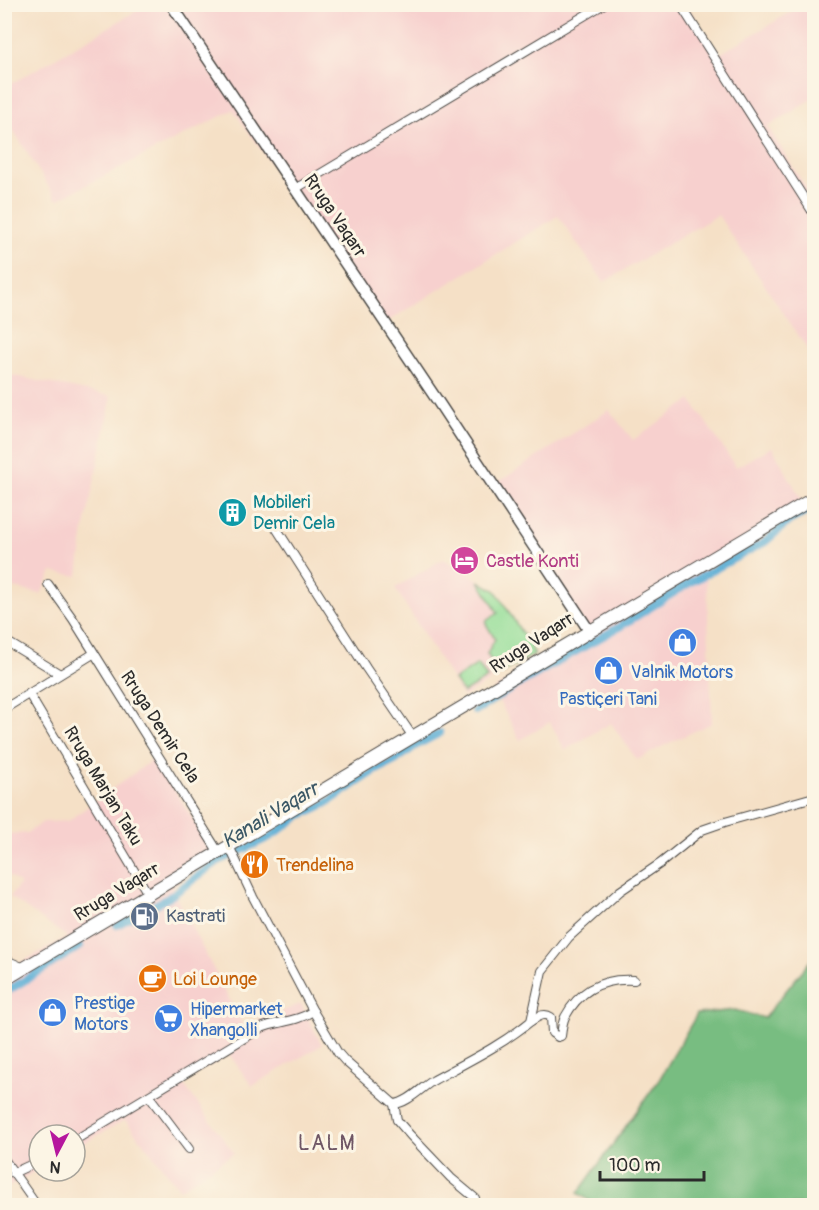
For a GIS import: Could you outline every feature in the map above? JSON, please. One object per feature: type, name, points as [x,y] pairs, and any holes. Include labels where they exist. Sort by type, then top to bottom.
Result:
[{"type":"main road","name":"Rruga Vaqarr","points":[[4,980],[148,894],[229,852],[414,737],[590,632],[171,4]]},
{"type":"main road","points":[[590,632],[814,498]]},
{"type":"street","points":[[295,189],[604,4]]},
{"type":"street","points":[[680,4],[814,214]]},
{"type":"street","points":[[273,523],[366,668],[414,737]]},
{"type":"street","name":"Rruga Demir Cela","points":[[48,584],[73,619],[93,654],[229,852],[313,1011],[338,1053],[394,1104]]},
{"type":"street","points":[[4,640],[60,674]]},
{"type":"street","points":[[4,709],[93,654]]},
{"type":"street","name":"Rruga Marjan Taku","points":[[29,694],[148,894]]},
{"type":"street","points":[[531,1021],[542,971],[569,937],[620,891],[708,828],[814,797]]},
{"type":"street","points":[[4,959],[24,968]]},
{"type":"street","points":[[476,1206],[475,1198],[451,1178],[397,1120],[394,1104],[458,1068],[543,1014],[551,1017],[552,1034],[561,1036],[566,1016],[591,987],[612,980],[634,980]]},
{"type":"street","points":[[87,1133],[261,1028],[277,1022],[296,1020],[313,1011]]},
{"type":"street","points":[[149,1096],[189,1149]]},
{"type":"street","points":[[4,1160],[37,1206]]},
{"type":"street","points":[[13,1173],[27,1167]]},
{"type":"shaded area","points":[[147,5],[686,5],[718,55],[803,5],[812,5],[814,8],[814,98],[768,127],[814,201],[814,359],[718,215],[604,282],[558,216],[385,323],[233,110],[57,200],[5,117],[4,88]]},
{"type":"shaded area","points":[[5,374],[110,396],[111,400],[83,536],[78,576],[52,572],[41,594],[5,586]]},
{"type":"shaded area","points":[[691,400],[736,467],[772,447],[804,504],[706,563],[712,723],[637,760],[611,723],[565,750],[550,722],[520,740],[493,690],[589,632],[494,485],[609,410],[633,440]]},
{"type":"shaded area","points":[[443,559],[496,590],[536,654],[503,673],[497,671],[491,675],[490,681],[463,697],[395,588]]},
{"type":"shaded area","points":[[155,758],[213,852],[171,887],[243,1026],[301,1004],[322,1045],[252,1086],[229,1054],[182,1082],[234,1153],[180,1189],[125,1120],[87,1141],[87,1123],[27,1123],[27,1176],[5,1189],[4,972],[67,937],[10,897],[20,884],[5,873],[5,834],[27,833],[43,822],[68,821]]},
{"type":"green space","points":[[479,581],[496,591],[535,654],[503,672],[497,670],[487,654],[495,639],[486,624],[487,620],[498,613]]},
{"type":"green space","points":[[478,664],[487,678],[463,693],[454,680]]},
{"type":"green space","points":[[814,956],[814,1205],[596,1205],[578,1193],[659,1080],[697,1014],[735,1010],[764,1018]]},
{"type":"waterway","points":[[475,711],[619,627],[689,583],[765,542],[789,521],[814,508]]},
{"type":"waterway","name":"Kanali Vaqarr","points":[[117,925],[168,898],[217,862],[270,837],[299,816],[327,803],[415,746],[440,733]]},
{"type":"waterway","name":"Kanali Vaqarr","points":[[4,993],[80,946]]},
{"type":"place","name":"Mobileri Demir Cela","points":[[232,512]]},
{"type":"place","name":"Castle Konti","points":[[465,561]]},
{"type":"place","name":"Valnik Motors","points":[[682,643]]},
{"type":"place","name":"Pastiçeri Tani","points":[[608,670]]},
{"type":"place","name":"Trendelina","points":[[255,865]]},
{"type":"place","name":"Kastrati","points":[[145,916]]},
{"type":"place","name":"Loi Lounge","points":[[152,979]]},
{"type":"place","name":"Prestige Motors","points":[[53,1013]]},
{"type":"place","name":"Hipermarket Xhangolli","points":[[169,1019]]},
{"type":"district","name":"LALM","points":[[327,1143]]}]
